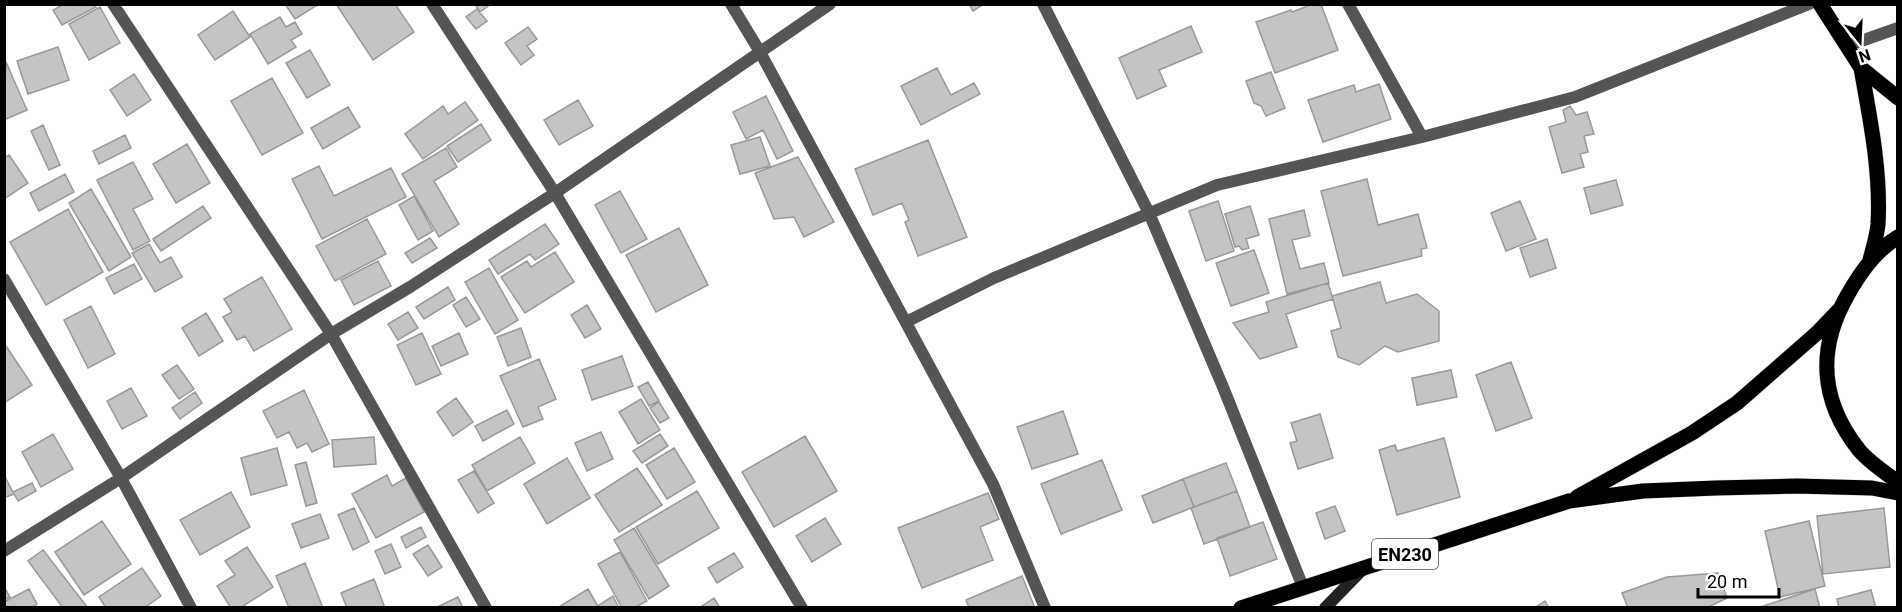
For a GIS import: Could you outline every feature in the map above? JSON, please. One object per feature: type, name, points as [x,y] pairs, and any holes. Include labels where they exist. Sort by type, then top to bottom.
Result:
[{"type":"main road","points":[[1820,4],[1861,68],[1898,98]]},
{"type":"main road","points":[[1861,68],[1876,156],[1879,191],[1877,226],[1870,260]]},
{"type":"main road","name":"EN230","points":[[1898,237],[1870,260],[1841,308],[1830,334],[1826,362],[1834,408],[1846,431],[1860,451],[1898,482]]},
{"type":"main road","name":"EN230","points":[[1569,501],[1692,433],[1737,403],[1817,333],[1841,308]]},
{"type":"main road","name":"EN230","points":[[1242,608],[1569,501],[1642,491],[1797,486],[1898,492]]},
{"type":"street","points":[[113,4],[331,333],[486,608]]},
{"type":"street","points":[[432,4],[555,193],[802,608]]},
{"type":"street","points":[[731,4],[760,52],[993,484],[1045,608]]},
{"type":"street","points":[[4,550],[121,478],[331,333],[410,287],[555,193],[830,4]]},
{"type":"street","points":[[1043,4],[1149,213],[1223,387],[1303,587]]},
{"type":"street","points":[[1348,4],[1422,137]]},
{"type":"street","points":[[906,322],[994,278],[1217,185],[1422,137],[1575,97],[1809,4]]},
{"type":"street","points":[[1847,46],[1898,28]]},
{"type":"street","points":[[4,279],[121,478],[191,608]]},
{"type":"street","points":[[1325,608],[1366,567]]},
{"type":"building","points":[[64,4],[94,4],[96,7],[62,25],[53,10]]},
{"type":"building","points":[[285,4],[319,4],[295,19]]},
{"type":"building","points":[[336,4],[395,4],[414,32],[373,60]]},
{"type":"building","points":[[475,4],[491,4],[480,12]]},
{"type":"building","points":[[969,4],[984,4],[973,11]]},
{"type":"building","points":[[1313,4],[1321,4],[1338,50],[1275,73],[1256,22]]},
{"type":"building","points":[[100,7],[120,43],[89,60],[69,24]]},
{"type":"building","points":[[477,9],[487,21],[476,29],[466,17]]},
{"type":"building","points":[[233,11],[250,37],[215,60],[198,35]]},
{"type":"building","points":[[280,17],[286,27],[295,22],[302,34],[291,40],[296,47],[268,64],[250,34]]},
{"type":"building","points":[[1191,26],[1202,52],[1159,70],[1166,86],[1137,99],[1119,58]]},
{"type":"building","points":[[528,27],[537,39],[527,46],[534,55],[521,65],[505,43]]},
{"type":"building","points":[[58,47],[69,80],[28,94],[17,61]]},
{"type":"building","points":[[310,50],[330,85],[307,98],[286,63]]},
{"type":"building","points":[[6,62],[27,110],[6,119],[4,116]]},
{"type":"building","points":[[937,68],[951,95],[974,83],[980,94],[921,125],[901,86]]},
{"type":"building","points":[[1271,72],[1285,108],[1266,116],[1261,106],[1254,103],[1246,81]]},
{"type":"building","points":[[134,74],[151,100],[127,116],[110,90]]},
{"type":"building","points":[[272,78],[303,133],[262,155],[231,101]]},
{"type":"building","points":[[1379,84],[1391,119],[1323,142],[1308,100],[1354,85],[1356,92]]},
{"type":"building","points":[[766,96],[793,151],[777,159],[763,130],[746,139],[733,112]]},
{"type":"building","points":[[578,100],[593,126],[559,145],[544,120]]},
{"type":"building","points":[[465,102],[478,120],[423,159],[405,134],[443,106],[448,114]]},
{"type":"building","points":[[1570,106],[1576,115],[1587,112],[1594,134],[1584,136],[1588,152],[1580,154],[1584,167],[1562,173],[1549,127],[1566,122],[1563,110]]},
{"type":"building","points":[[348,107],[360,127],[323,149],[311,128]]},
{"type":"building","points":[[481,124],[491,140],[458,162],[447,146]]},
{"type":"building","points":[[43,125],[60,165],[49,170],[31,131]]},
{"type":"building","points":[[125,135],[131,148],[99,164],[93,151]]},
{"type":"building","points":[[760,137],[770,166],[740,174],[731,145]]},
{"type":"building","points":[[928,140],[967,237],[918,256],[905,222],[909,220],[902,203],[873,215],[855,169]]},
{"type":"building","points":[[187,144],[210,183],[176,203],[153,164]]},
{"type":"building","points":[[446,148],[457,167],[434,181],[459,224],[439,237],[402,174]]},
{"type":"building","points":[[9,155],[28,183],[4,199],[4,158]]},
{"type":"building","points":[[798,157],[834,222],[804,237],[794,217],[774,219],[755,173]]},
{"type":"building","points":[[133,162],[153,199],[133,209],[150,241],[133,250],[97,180]]},
{"type":"building","points":[[319,166],[334,196],[391,168],[406,197],[322,239],[292,179]]},
{"type":"building","points":[[65,174],[74,192],[39,211],[30,193]]},
{"type":"building","points":[[1367,179],[1378,225],[1418,214],[1427,248],[1421,249],[1422,256],[1343,276],[1321,191]]},
{"type":"building","points":[[1616,180],[1623,205],[1591,214],[1584,188]]},
{"type":"building","points":[[91,189],[131,257],[109,271],[69,203]]},
{"type":"building","points":[[620,191],[647,239],[621,253],[595,205]]},
{"type":"building","points":[[414,196],[433,231],[418,240],[399,205]]},
{"type":"building","points":[[1218,201],[1234,251],[1206,261],[1189,211]]},
{"type":"building","points":[[1520,201],[1536,239],[1506,251],[1491,213]]},
{"type":"building","points":[[203,206],[211,218],[161,251],[153,239]]},
{"type":"building","points":[[1250,206],[1259,235],[1246,239],[1249,248],[1242,250],[1239,246],[1235,247],[1225,214]]},
{"type":"building","points":[[68,209],[103,272],[46,305],[10,242]]},
{"type":"building","points":[[1304,210],[1310,236],[1292,240],[1300,269],[1324,263],[1329,283],[1287,294],[1269,219]]},
{"type":"building","points":[[367,219],[386,254],[335,281],[316,246]]},
{"type":"building","points":[[545,224],[559,244],[535,260],[530,254],[498,274],[489,260]]},
{"type":"building","points":[[679,228],[708,285],[656,312],[626,255]]},
{"type":"building","points":[[430,238],[437,248],[412,263],[405,253]]},
{"type":"building","points":[[1547,239],[1556,268],[1530,277],[1520,248]]},
{"type":"building","points":[[149,244],[160,263],[171,257],[182,277],[155,292],[132,253]]},
{"type":"building","points":[[1254,250],[1269,293],[1231,306],[1216,263]]},
{"type":"building","points":[[555,252],[574,282],[525,313],[501,277],[527,261],[531,267]]},
{"type":"building","points":[[378,261],[391,286],[354,305],[341,280]]},
{"type":"building","points":[[134,264],[142,279],[114,294],[106,278]]},
{"type":"building","points":[[489,268],[518,320],[495,334],[465,282]]},
{"type":"building","points":[[262,277],[292,329],[254,351],[245,336],[237,340],[223,317],[232,312],[224,299]]},
{"type":"building","points":[[1380,282],[1386,303],[1417,294],[1439,311],[1439,341],[1398,352],[1385,346],[1359,365],[1338,357],[1331,331],[1341,328],[1332,296]]},
{"type":"building","points":[[1328,283],[1333,299],[1286,314],[1297,347],[1260,359],[1233,323],[1269,312],[1266,302]]},
{"type":"building","points":[[448,287],[455,300],[424,319],[416,307]]},
{"type":"building","points":[[466,297],[480,319],[466,327],[453,305]]},
{"type":"building","points":[[587,305],[601,329],[585,338],[571,315]]},
{"type":"building","points":[[91,306],[115,354],[88,368],[64,320]]},
{"type":"building","points":[[408,312],[418,328],[398,340],[388,324]]},
{"type":"building","points":[[206,313],[223,341],[199,356],[182,328]]},
{"type":"building","points":[[521,328],[531,357],[508,366],[497,337]]},
{"type":"building","points":[[422,333],[441,374],[416,385],[397,345]]},
{"type":"building","points":[[459,333],[468,354],[441,366],[432,346]]},
{"type":"building","points":[[4,343],[32,385],[4,403]]},
{"type":"building","points":[[622,356],[633,386],[592,400],[582,370]]},
{"type":"building","points":[[539,359],[556,399],[538,407],[543,419],[523,427],[500,376]]},
{"type":"building","points":[[1511,362],[1532,418],[1496,431],[1476,375]]},
{"type":"building","points":[[177,365],[194,389],[179,399],[162,375]]},
{"type":"building","points":[[1451,370],[1457,397],[1417,405],[1412,378]]},
{"type":"building","points":[[648,382],[659,401],[649,406],[638,387]]},
{"type":"building","points":[[131,388],[147,416],[122,429],[107,401]]},
{"type":"building","points":[[304,390],[329,444],[312,452],[307,443],[297,448],[289,432],[277,438],[263,411]]},
{"type":"building","points":[[195,392],[202,403],[180,419],[172,408]]},
{"type":"building","points":[[456,398],[473,422],[453,436],[437,412]]},
{"type":"building","points":[[641,399],[660,430],[638,444],[619,412]]},
{"type":"building","points":[[659,402],[669,418],[660,423],[650,408]]},
{"type":"building","points":[[507,410],[514,424],[483,441],[475,426]]},
{"type":"building","points":[[1063,411],[1078,454],[1032,469],[1017,427]]},
{"type":"building","points":[[1320,414],[1333,458],[1298,469],[1290,443],[1297,441],[1291,423]]},
{"type":"building","points":[[601,432],[613,459],[587,471],[575,443]]},
{"type":"building","points":[[53,434],[73,469],[41,487],[22,452]]},
{"type":"building","points":[[660,434],[668,446],[642,463],[633,451]]},
{"type":"building","points":[[805,436],[837,491],[774,527],[742,472]]},
{"type":"building","points":[[374,437],[376,464],[334,467],[332,440]]},
{"type":"building","points":[[520,437],[535,463],[487,491],[472,465]]},
{"type":"building","points":[[1444,438],[1460,497],[1397,515],[1379,450],[1395,445],[1397,451]]},
{"type":"building","points":[[277,448],[287,485],[251,495],[241,458]]},
{"type":"building","points":[[674,448],[695,482],[667,499],[646,465]]},
{"type":"building","points":[[567,458],[590,498],[547,524],[524,484]]},
{"type":"building","points":[[1102,460],[1122,510],[1061,534],[1041,484]]},
{"type":"building","points":[[306,462],[317,503],[306,506],[295,465]]},
{"type":"building","points":[[1226,463],[1237,491],[1194,507],[1183,479]]},
{"type":"building","points":[[637,468],[662,505],[619,532],[595,495]]},
{"type":"building","points":[[474,471],[494,503],[478,513],[458,480]]},
{"type":"building","points":[[4,475],[14,494],[4,498]]},
{"type":"building","points":[[387,475],[392,486],[406,478],[424,512],[376,538],[352,494]]},
{"type":"building","points":[[1183,479],[1194,507],[1153,523],[1142,496]]},
{"type":"building","points":[[32,483],[36,491],[18,501],[13,492]]},
{"type":"building","points":[[697,491],[719,528],[658,564],[636,527]]},
{"type":"building","points":[[1237,491],[1250,527],[1204,544],[1191,508]]},
{"type":"building","points":[[231,492],[250,527],[200,555],[180,520]]},
{"type":"building","points":[[988,493],[999,519],[980,527],[993,560],[922,588],[898,528]]},
{"type":"building","points":[[1335,506],[1345,531],[1325,539],[1316,513]]},
{"type":"building","points":[[354,508],[369,542],[353,550],[338,515]]},
{"type":"building","points":[[1884,508],[1890,567],[1823,574],[1817,516]]},
{"type":"building","points":[[320,514],[329,538],[301,548],[292,524]]},
{"type":"building","points":[[825,518],[841,544],[812,562],[796,536]]},
{"type":"building","points":[[102,521],[131,564],[84,595],[55,552]]},
{"type":"building","points":[[1809,521],[1825,586],[1780,597],[1765,531]]},
{"type":"building","points":[[1263,522],[1277,559],[1230,576],[1217,538]]},
{"type":"building","points":[[421,527],[426,537],[406,548],[401,537]]},
{"type":"building","points":[[634,528],[669,586],[649,599],[614,540]]},
{"type":"building","points":[[391,544],[401,567],[385,574],[375,551]]},
{"type":"building","points":[[428,545],[442,567],[428,576],[413,554]]},
{"type":"building","points":[[247,547],[273,587],[240,608],[231,608],[217,586],[235,575],[225,561]]},
{"type":"building","points":[[43,550],[88,608],[63,608],[28,561]]},
{"type":"building","points":[[620,552],[647,601],[634,608],[622,608],[598,564]]},
{"type":"building","points":[[734,553],[743,567],[717,583],[708,568]]},
{"type":"building","points":[[305,563],[323,608],[289,608],[276,576]]},
{"type":"building","points":[[142,568],[161,596],[144,608],[106,608],[99,597]]},
{"type":"building","points":[[1718,573],[1727,598],[1706,608],[1628,608],[1622,593],[1667,577]]},
{"type":"building","points":[[1022,576],[1035,608],[969,608],[966,600]]},
{"type":"building","points":[[374,579],[385,608],[347,608],[341,593]]},
{"type":"building","points":[[4,587],[10,597],[4,600]]},
{"type":"building","points":[[29,589],[37,604],[31,608],[4,608],[4,602]]},
{"type":"building","points":[[588,589],[599,608],[557,608]]},
{"type":"building","points":[[1815,589],[1820,608],[1757,608]]},
{"type":"building","points":[[1871,590],[1876,608],[1839,608],[1837,599]]},
{"type":"building","points":[[613,596],[619,608],[600,608],[599,605]]},
{"type":"building","points":[[458,597],[463,608],[435,608]]},
{"type":"building","points":[[714,598],[720,608],[699,608]]},
{"type":"building","points":[[1545,601],[1549,608],[1534,608]]}]
